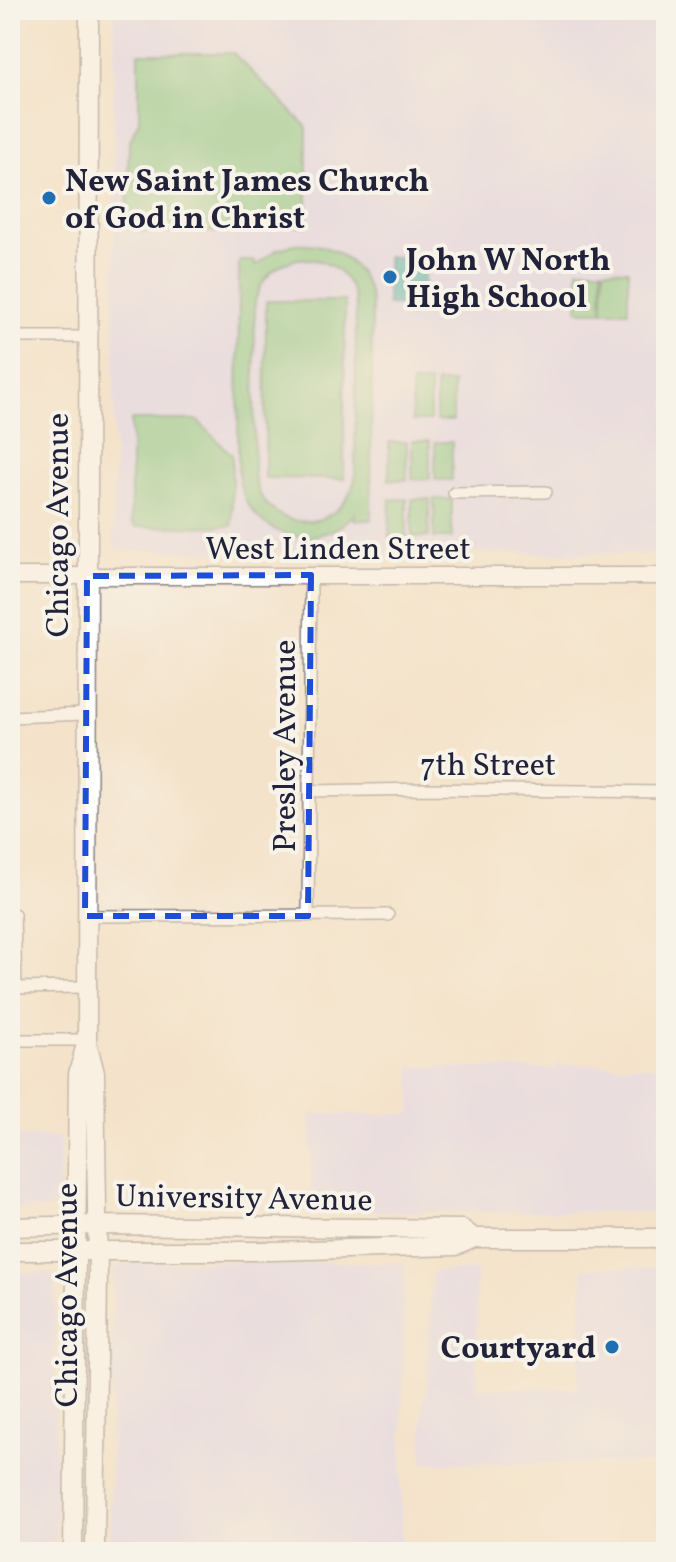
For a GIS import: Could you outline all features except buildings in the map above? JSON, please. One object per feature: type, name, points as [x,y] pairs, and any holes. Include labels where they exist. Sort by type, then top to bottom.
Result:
[{"type":"main road","name":"Chicago Avenue","points":[[89,10],[85,916],[87,1040],[95,1073],[95,1552]]},
{"type":"main road","name":"West Linden Street","points":[[10,576],[666,576]]},
{"type":"main road","name":"Chicago Avenue","points":[[73,1552],[78,1074],[87,1040]]},
{"type":"main road","name":"University Avenue","points":[[10,1227],[462,1229],[474,1238]]},
{"type":"main road","points":[[343,1249],[343,1239],[351,1237],[405,1235],[426,1229]]},
{"type":"main road","name":"University Avenue","points":[[10,1251],[343,1249],[456,1246],[474,1238],[666,1238]]},
{"type":"street","points":[[10,337],[87,337]]},
{"type":"street","points":[[454,493],[546,492]]},
{"type":"street","name":"Presley Avenue","points":[[308,916],[311,575]]},
{"type":"street","points":[[10,717],[86,714]]},
{"type":"street","name":"7th Street","points":[[310,791],[666,792]]},
{"type":"street","points":[[14,914],[13,988],[86,987]]},
{"type":"street","points":[[85,916],[388,915]]},
{"type":"street","points":[[10,1040],[87,1040]]},
{"type":"highlighted area","points":[[311,575],[308,916],[85,916],[87,576]]},
{"type":"shaded area","name":"John W North High School","points":[[114,10],[666,10],[666,554],[117,550],[114,545]]},
{"type":"shaded area","points":[[556,1064],[666,1066],[666,1212],[312,1211],[311,1114],[411,1114],[411,1067],[556,1069]]},
{"type":"shaded area","points":[[10,1137],[60,1137],[60,1200],[50,1209],[10,1210]]},
{"type":"shaded area","points":[[141,1261],[404,1263],[401,1552],[110,1552],[113,1274],[119,1266]]},
{"type":"shaded area","points":[[666,1268],[666,1463],[423,1463],[423,1405],[427,1394],[432,1272],[476,1270],[477,1388],[578,1389],[583,1269]]},
{"type":"shaded area","points":[[10,1273],[51,1273],[55,1278],[56,1552],[10,1552]]},
{"type":"green space","points":[[139,53],[233,53],[307,127],[307,226],[242,226],[230,232],[141,232],[127,222],[129,143],[139,121]]},
{"type":"green space","points":[[295,244],[310,244],[337,252],[357,270],[370,295],[371,520],[355,520],[355,514],[337,528],[318,535],[300,537],[282,533],[265,524],[252,510],[238,471],[239,261],[255,261],[255,266],[276,250]],"holes":[[[310,259],[338,271],[351,287],[354,298],[355,479],[347,499],[333,512],[318,520],[300,521],[284,517],[269,507],[259,492],[254,471],[255,301],[265,279],[276,269],[290,261]]]},
{"type":"green space","points":[[578,269],[602,269],[602,311],[578,311]]},
{"type":"green space","points":[[604,269],[628,270],[628,311],[603,311]]},
{"type":"green space","points":[[266,301],[345,301],[344,479],[265,478]]},
{"type":"green space","points":[[412,383],[430,383],[430,421],[412,421]]},
{"type":"green space","points":[[436,383],[453,383],[453,421],[436,421]]},
{"type":"green space","points":[[131,420],[197,420],[232,455],[232,526],[136,527],[131,521]]},
{"type":"green space","points":[[412,441],[430,441],[430,479],[412,479]]},
{"type":"green space","points":[[389,442],[407,442],[407,480],[389,480]]},
{"type":"green space","points":[[435,442],[452,442],[452,480],[435,480]]},
{"type":"green space","points":[[390,499],[407,499],[407,537],[389,537]]},
{"type":"green space","points":[[412,499],[430,499],[429,537],[412,537]]},
{"type":"green space","points":[[434,499],[452,499],[452,538],[434,538]]},
{"type":"water","points":[[387,257],[424,257],[424,306],[387,305]]},
{"type":"place","name":"New Saint James Church of God in Christ","points":[[49,198]]},
{"type":"place","name":"John W North High School","points":[[390,277]]},
{"type":"place","name":"Courtyard","points":[[612,1347]]}]
